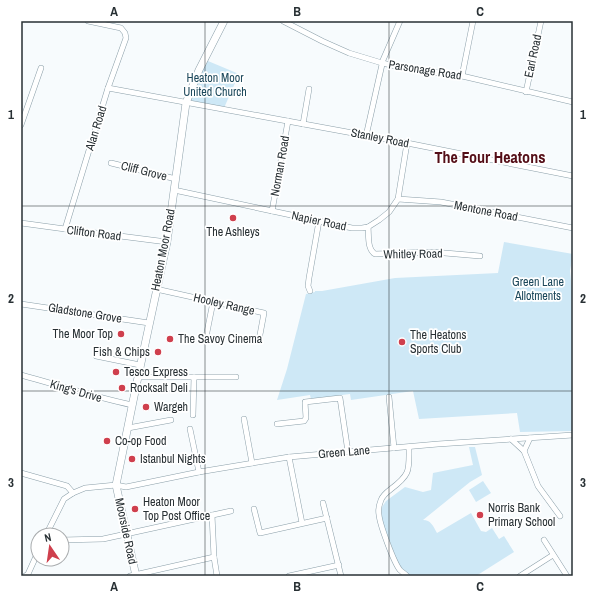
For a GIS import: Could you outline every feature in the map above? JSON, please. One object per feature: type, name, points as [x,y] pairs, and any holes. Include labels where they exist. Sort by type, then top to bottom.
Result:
[{"type":"main road","name":"Heaton Moor Road","points":[[116,485],[167,242],[186,102],[199,70],[224,21]]},
{"type":"main road","name":"Moorside Road","points":[[116,485],[127,534],[134,576]]},
{"type":"street","name":"Alan Road","points":[[65,229],[108,88],[126,38],[125,33],[121,28],[88,21]]},
{"type":"street","name":"Parsonage Road","points":[[283,21],[349,54],[382,63],[462,76],[573,102]]},
{"type":"street","points":[[366,136],[382,63],[400,21]]},
{"type":"street","points":[[462,76],[473,21]]},
{"type":"street","name":"Earl Road","points":[[526,92],[541,21]]},
{"type":"street","points":[[21,125],[41,68]]},
{"type":"street","name":"Stanley Road","points":[[108,88],[407,143],[573,176]]},
{"type":"street","points":[[303,124],[310,89]]},
{"type":"street","name":"Norman Road","points":[[272,211],[288,121]]},
{"type":"street","points":[[368,227],[389,212],[398,199],[407,143]]},
{"type":"street","name":"Cliff Grove","points":[[111,163],[176,179]]},
{"type":"street","name":"Napier Road","points":[[174,190],[352,228],[368,227]]},
{"type":"street","name":"Mentone Road","points":[[398,199],[441,202],[573,228]]},
{"type":"street","points":[[310,291],[308,286],[309,278],[319,221]]},
{"type":"street","name":"Clifton Road","points":[[21,223],[167,242]]},
{"type":"street","name":"Whitley Road","points":[[368,227],[370,254],[433,252],[480,256]]},
{"type":"street","name":"Hooley Range","points":[[156,289],[264,313],[259,340]]},
{"type":"street","points":[[206,337],[213,302]]},
{"type":"street","name":"Gladstone Grove","points":[[21,304],[149,323]]},
{"type":"street","points":[[96,356],[140,365]]},
{"type":"street","name":"King's Drive","points":[[21,375],[80,393],[132,405]]},
{"type":"street","points":[[138,377],[236,377]]},
{"type":"street","points":[[194,377],[194,415]]},
{"type":"street","points":[[389,397],[394,448]]},
{"type":"street","points":[[277,424],[304,421],[306,418],[305,402],[340,398],[348,452]]},
{"type":"street","points":[[244,419],[252,463]]},
{"type":"street","points":[[128,428],[171,420]]},
{"type":"street","points":[[190,429],[199,472]]},
{"type":"street","name":"Green Lane","points":[[73,493],[85,488],[116,485],[126,487],[199,472],[289,457],[573,435]]},
{"type":"street","points":[[524,452],[530,438]]},
{"type":"street","points":[[511,439],[524,452],[538,486],[560,516]]},
{"type":"street","points":[[408,576],[401,570],[393,556],[382,527],[378,509],[381,499],[385,493],[401,482],[406,476],[409,467],[409,447]]},
{"type":"street","points":[[289,457],[302,523]]},
{"type":"street","points":[[21,473],[67,486],[73,493],[64,499],[50,527]]},
{"type":"street","points":[[323,503],[341,576]]},
{"type":"street","points":[[254,509],[260,533],[327,518]]},
{"type":"street","points":[[70,540],[103,538],[127,534],[231,511]]},
{"type":"street","points":[[212,515],[214,556],[217,576]]},
{"type":"street","points":[[544,540],[567,576]]},
{"type":"street","points":[[520,576],[553,555]]},
{"type":"street","points":[[134,576],[214,556]]},
{"type":"street","points":[[290,576],[339,565]]},
{"type":"street","points":[[25,576],[28,574],[31,567]]},
{"type":"green space","name":"Heaton Moor United Church","points":[[208,61],[239,74],[224,108],[189,100],[200,73]]},
{"type":"green space","name":"The Heatons Sports Club","points":[[504,242],[573,254],[570,271],[573,299],[573,431],[520,432],[517,413],[419,419],[413,391],[351,400],[350,394],[311,399],[310,395],[277,400],[287,369],[306,294],[315,291],[395,278],[498,273]]},
{"type":"green space","points":[[469,447],[475,447],[482,475],[470,482],[423,520],[430,522],[437,533],[471,513],[481,531],[486,532],[492,528],[499,539],[504,536],[514,552],[476,576],[411,576],[402,570],[398,563],[382,521],[382,507],[386,501],[405,487],[423,492],[431,490],[433,473],[473,465]]},
{"type":"green space","points":[[483,481],[491,493],[476,502],[469,490]]},
{"type":"place","name":"The Ashleys","points":[[233,218]]},
{"type":"place","name":"The Moor Top","points":[[121,334]]},
{"type":"place","name":"The Savoy Cinema","points":[[170,339]]},
{"type":"place","name":"The Heatons Sports Club","points":[[402,342]]},
{"type":"place","name":"Fish & Chips","points":[[158,352]]},
{"type":"place","name":"Tesco Express","points":[[116,372]]},
{"type":"place","name":"Rocksalt Deli","points":[[122,388]]},
{"type":"place","name":"Wargeh","points":[[146,407]]},
{"type":"place","name":"Co-op Food","points":[[107,441]]},
{"type":"place","name":"Istanbul Nights","points":[[132,459]]},
{"type":"place","name":"Heaton Moor Top Post Office","points":[[135,509]]},
{"type":"place","name":"Norris Bank Primary School","points":[[480,515]]},
{"type":"district","name":"The Four Heatons","points":[[490,157]]},
{"type":"park label","name":"Green Lane Allotments","points":[[538,289]]}]
